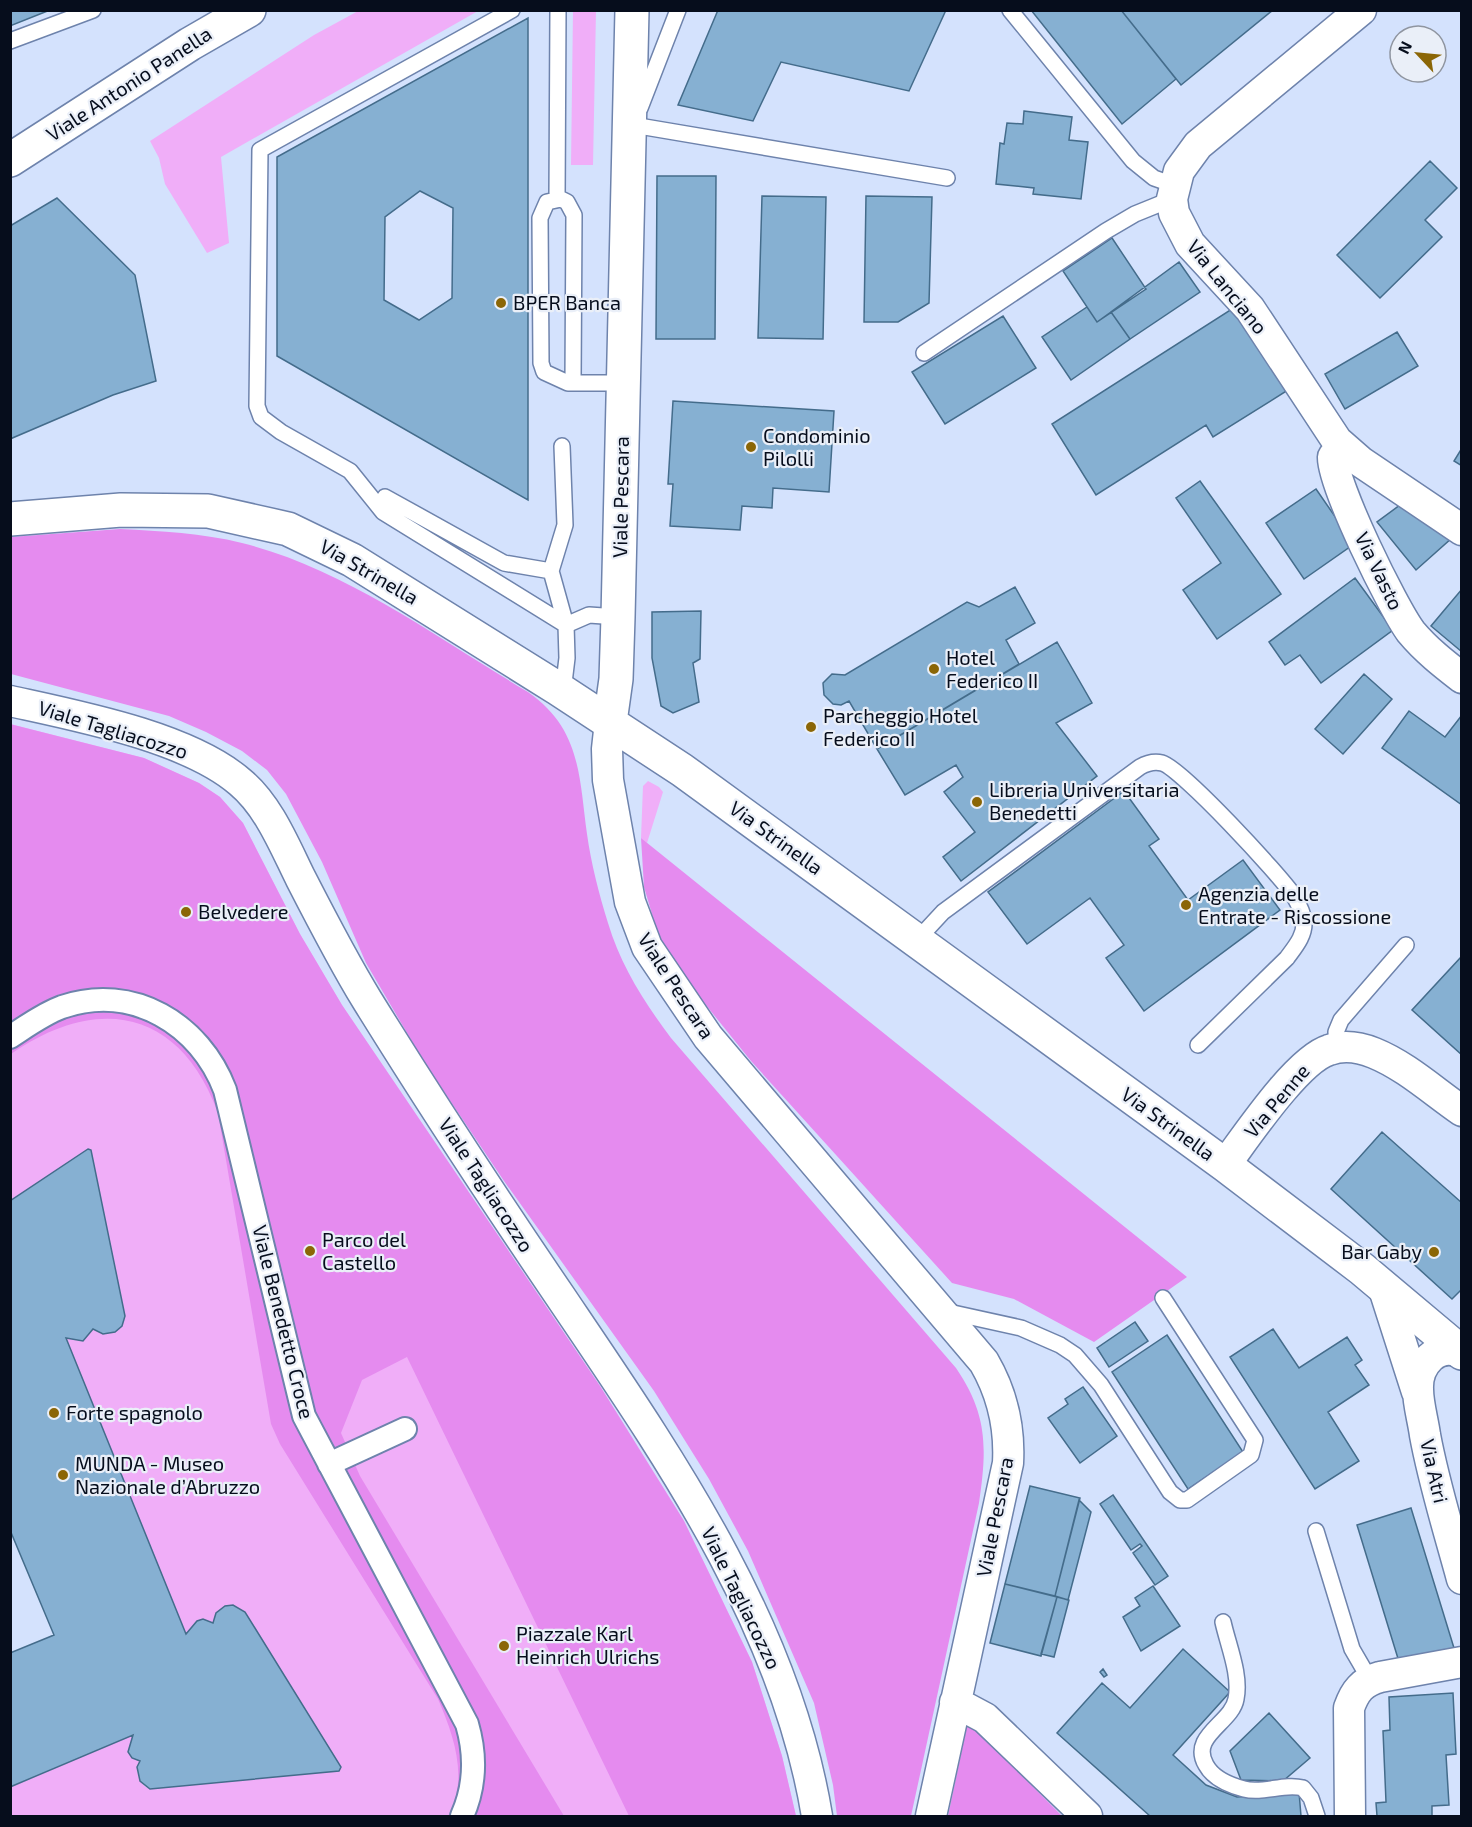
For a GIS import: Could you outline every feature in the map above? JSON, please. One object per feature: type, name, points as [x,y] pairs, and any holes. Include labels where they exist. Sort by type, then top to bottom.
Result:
[{"type":"main road","name":"Viale Pescara","points":[[610,722],[616,679],[618,617],[631,132],[632,10]]},
{"type":"main road","name":"Viale Antonio Panella","points":[[10,159],[190,44],[247,11]]},
{"type":"main road","name":"Via Strinella","points":[[10,519],[179,508],[236,515],[288,529],[314,540],[398,587],[689,775],[1225,1165],[1383,1286],[1461,1353]]},
{"type":"street","points":[[1173,192],[1179,171],[1198,145],[1361,10]]},
{"type":"street","name":"Via Lanciano","points":[[1173,192],[1174,213],[1190,244],[1250,309],[1324,424],[1341,446],[1461,530]]},
{"type":"street","name":"Via Vasto","points":[[1341,446],[1334,457],[1336,476],[1369,555],[1395,606],[1405,624],[1424,647],[1461,678]]},
{"type":"street","name":"Viale Tagliacozzo","points":[[10,701],[108,725],[172,746],[229,774],[254,797],[280,838],[363,994],[656,1441],[719,1550],[756,1622],[783,1686],[817,1816]]},
{"type":"street","name":"Viale Pescara","points":[[610,722],[606,749],[608,780],[630,902],[647,947],[708,1038],[942,1311],[991,1375],[1000,1398],[1009,1442],[1008,1463],[931,1816]]},
{"type":"street","name":"Viale Benedetto Croce","points":[[10,1037],[35,1020],[62,1007],[105,1000],[134,1003],[161,1014],[185,1030],[205,1051],[225,1090],[304,1416],[467,1724],[473,1752],[473,1779],[462,1816]]},
{"type":"street","points":[[1337,1048],[1355,1048],[1383,1057],[1461,1111]]},
{"type":"street","name":"Via Penne","points":[[1225,1165],[1304,1067],[1320,1054],[1337,1048]]},
{"type":"street","name":"Via Atri","points":[[1383,1286],[1417,1367],[1419,1397],[1434,1477],[1461,1579]]},
{"type":"street","name":"Via Atri","points":[[1417,1367],[1430,1343],[1429,1325]]},
{"type":"street","points":[[1417,1367],[1442,1350],[1450,1349],[1461,1353]]},
{"type":"street","points":[[328,1464],[405,1429]]},
{"type":"street","points":[[1350,1816],[1349,1708],[1356,1691],[1370,1680],[1461,1662]]},
{"type":"street","points":[[956,1702],[985,1718],[1087,1816]]},
{"type":"lane","points":[[10,41],[93,10]]},
{"type":"lane","points":[[512,10],[260,150],[257,406],[261,417],[281,432],[350,471],[383,512],[566,625]]},
{"type":"lane","points":[[557,199],[558,10]]},
{"type":"lane","points":[[678,10],[631,132],[947,178]]},
{"type":"lane","points":[[924,353],[1106,231],[1173,192],[1133,161],[1010,10]]},
{"type":"lane","points":[[573,382],[574,214],[567,202],[557,199],[547,202],[540,218],[541,363],[544,372],[573,382],[623,383]]},
{"type":"lane","points":[[562,446],[565,525],[551,571],[566,625],[567,658],[562,691]]},
{"type":"lane","points":[[385,497],[504,563],[551,571]]},
{"type":"lane","points":[[566,625],[589,615],[618,617]]},
{"type":"lane","points":[[917,940],[943,912],[1140,767],[1161,763],[1182,776],[1271,868],[1293,894],[1304,924],[1298,945],[1287,958],[1198,1045]]},
{"type":"lane","points":[[1337,1048],[1336,1032],[1341,1020],[1406,945]]},
{"type":"lane","points":[[942,1311],[1021,1328],[1052,1341],[1075,1356],[1101,1385],[1170,1492],[1180,1500],[1194,1496],[1244,1461],[1251,1455],[1255,1440],[1163,1298]]},
{"type":"lane","points":[[1316,1531],[1352,1649],[1370,1680]]},
{"type":"lane","points":[[1223,1622],[1237,1683],[1236,1700],[1233,1707],[1211,1731],[1203,1746],[1202,1760],[1209,1772],[1222,1781],[1246,1790],[1303,1788],[1311,1798],[1317,1816]]},
{"type":"shaded area","points":[[360,10],[478,11],[221,157],[229,243],[207,253],[165,184],[159,158],[150,141],[314,35]]},
{"type":"shaded area","points":[[573,11],[596,11],[593,165],[571,165]]},
{"type":"shaded area","points":[[120,529],[181,533],[242,543],[280,554],[317,569],[354,587],[425,628],[528,692],[545,706],[568,738],[574,755],[601,901],[613,939],[643,997],[671,1038],[956,1368],[967,1385],[983,1432],[982,1483],[911,1816],[837,1816],[833,1785],[814,1703],[748,1551],[709,1479],[654,1391],[504,1181],[424,1062],[366,963],[322,862],[286,794],[267,770],[242,751],[206,732],[169,716],[11,674],[11,537]]},
{"type":"shaded area","name":"Parco del Castello","points":[[10,724],[144,758],[199,783],[220,797],[243,823],[300,934],[342,1005],[600,1386],[684,1521],[752,1662],[782,1756],[796,1816],[11,1816],[11,1787],[133,1735],[128,1752],[132,1758],[140,1761],[137,1769],[139,1777],[150,1789],[339,1771],[341,1767],[245,1612],[230,1606],[225,1607],[215,1617],[213,1623],[200,1621],[186,1634],[66,1338],[83,1341],[93,1329],[103,1333],[113,1332],[121,1326],[125,1316],[91,1150],[88,1149],[11,1201]]},
{"type":"shaded area","name":"Parco del Castello","points":[[10,724],[144,758],[199,783],[220,797],[243,823],[300,934],[342,1005],[600,1386],[684,1521],[752,1662],[782,1756],[796,1816],[629,1816],[407,1357],[362,1380],[341,1433],[360,1476],[564,1816],[448,1816],[458,1787],[457,1758],[438,1699],[280,1444],[271,1424],[218,1113],[202,1078],[182,1051],[159,1033],[133,1022],[105,1019],[75,1023],[43,1035],[11,1054]]},
{"type":"shaded area","points":[[648,781],[663,792],[647,843],[641,838],[643,786]]},
{"type":"shaded area","points":[[641,838],[1187,1277],[1094,1342],[1014,1299],[952,1283],[751,1061],[701,999],[660,941],[644,887]]},
{"type":"shaded area","points":[[968,1721],[1062,1816],[948,1816]]},
{"type":"building","points":[[10,10],[50,10],[10,26]]},
{"type":"building","points":[[718,10],[946,10],[909,91],[781,62],[753,121],[678,105]]},
{"type":"building","points":[[1031,10],[1121,10],[1176,79],[1122,124]]},
{"type":"building","points":[[1121,10],[1273,10],[1181,85]]},
{"type":"building","points":[[528,18],[528,500],[277,356],[277,157]],"holes":[[[420,191],[453,208],[452,298],[419,320],[384,300],[385,217]]]},
{"type":"building","points":[[1024,111],[1072,117],[1069,140],[1088,142],[1081,199],[1033,194],[1034,188],[996,184],[1000,143],[1004,144],[1007,123],[1023,124]]},
{"type":"building","points":[[1430,161],[1457,188],[1425,220],[1442,237],[1380,298],[1337,255]]},
{"type":"building","points":[[657,176],[716,176],[715,339],[656,339]]},
{"type":"building","points":[[762,196],[826,197],[823,339],[758,338]]},
{"type":"building","points":[[866,196],[932,197],[929,303],[898,322],[864,322]]},
{"type":"building","points":[[57,198],[135,275],[156,381],[113,395],[10,439],[10,226]]},
{"type":"building","points":[[1112,238],[1146,289],[1097,322],[1063,271]]},
{"type":"building","points":[[1179,262],[1200,292],[1130,339],[1111,312]]},
{"type":"building","points":[[1087,307],[1097,322],[1111,312],[1130,339],[1071,380],[1042,337]]},
{"type":"building","points":[[1235,307],[1288,390],[1213,437],[1206,425],[1096,495],[1052,424]]},
{"type":"building","points":[[1003,316],[1036,368],[945,424],[912,372]]},
{"type":"building","points":[[1397,332],[1418,366],[1345,409],[1325,374]]},
{"type":"building","name":"Condominio Pilolli","points":[[673,401],[834,411],[829,492],[773,488],[772,508],[742,506],[740,530],[670,526],[673,484],[668,484]]},
{"type":"building","points":[[1462,448],[1462,466],[1454,461]]},
{"type":"building","points":[[1200,481],[1281,594],[1217,639],[1183,590],[1221,563],[1176,498]]},
{"type":"building","points":[[1316,489],[1354,544],[1304,579],[1266,523]]},
{"type":"building","points":[[1404,502],[1453,537],[1416,570],[1377,522]]},
{"type":"building","points":[[1355,578],[1393,630],[1321,683],[1300,655],[1285,665],[1269,642]]},
{"type":"building","name":"Hotel Federico II","points":[[1015,587],[1035,623],[1006,640],[1019,664],[877,749],[849,701],[841,705],[833,704],[824,695],[823,683],[832,674],[845,675],[967,602],[979,607]]},
{"type":"building","points":[[1462,589],[1462,652],[1431,626]]},
{"type":"building","points":[[701,611],[700,659],[693,663],[699,702],[673,713],[661,706],[652,658],[652,612]]},
{"type":"building","points":[[1057,642],[1092,703],[1056,723],[1097,776],[961,881],[943,857],[975,832],[944,792],[963,777],[956,765],[905,795],[877,749]]},
{"type":"building","points":[[1364,674],[1392,699],[1343,754],[1315,729]]},
{"type":"building","points":[[1409,711],[1445,737],[1462,715],[1462,805],[1382,748]]},
{"type":"building","name":"Agenzia delle Entrate - Riscossione","points":[[1124,791],[1159,839],[1149,846],[1188,900],[1243,860],[1280,910],[1144,1011],[1106,958],[1124,945],[1090,898],[1027,944],[988,892]]},
{"type":"building","points":[[1462,956],[1462,1055],[1412,1010]]},
{"type":"building","points":[[1382,1132],[1462,1203],[1462,1289],[1452,1299],[1331,1189]]},
{"type":"building","name":"Forte spagnolo","points":[[88,1149],[91,1150],[125,1316],[122,1326],[115,1332],[103,1334],[93,1329],[83,1341],[66,1338],[186,1634],[197,1621],[203,1619],[213,1623],[216,1613],[225,1606],[233,1605],[245,1612],[341,1767],[339,1771],[150,1789],[140,1781],[137,1767],[140,1761],[132,1758],[128,1752],[133,1735],[10,1787],[10,1653],[54,1635],[10,1530],[10,1201]]},
{"type":"building","points":[[1135,1322],[1148,1341],[1109,1367],[1097,1348]]},
{"type":"building","points":[[1273,1329],[1299,1368],[1347,1337],[1362,1360],[1355,1365],[1369,1385],[1328,1412],[1359,1461],[1315,1489],[1230,1357]]},
{"type":"building","points":[[1167,1335],[1243,1452],[1188,1489],[1112,1372]]},
{"type":"building","points":[[1083,1387],[1117,1436],[1080,1463],[1048,1418],[1068,1404],[1065,1399]]},
{"type":"building","points":[[1030,1486],[1080,1498],[1055,1596],[1005,1584]]},
{"type":"building","points":[[1113,1495],[1168,1576],[1155,1585],[1133,1553],[1142,1546],[1140,1544],[1131,1550],[1100,1504]]},
{"type":"building","points":[[1079,1500],[1091,1512],[1068,1600],[1055,1596]]},
{"type":"building","points":[[1411,1508],[1454,1648],[1400,1665],[1357,1525]]},
{"type":"building","points":[[1005,1584],[1057,1597],[1041,1656],[990,1643]]},
{"type":"building","points":[[1153,1586],[1180,1626],[1141,1651],[1123,1617],[1140,1606],[1135,1598]]},
{"type":"building","points":[[1057,1597],[1069,1600],[1054,1657],[1041,1654]]},
{"type":"building","points":[[1183,1649],[1230,1692],[1173,1755],[1206,1785],[1237,1797],[1299,1792],[1301,1816],[1150,1816],[1057,1733],[1102,1683],[1130,1708]]},
{"type":"building","points":[[1103,1669],[1107,1675],[1104,1677],[1100,1672]]},
{"type":"building","points":[[1453,1693],[1456,1754],[1446,1755],[1449,1805],[1432,1806],[1432,1816],[1377,1816],[1376,1803],[1386,1802],[1383,1731],[1390,1730],[1389,1697]]},
{"type":"building","points":[[1269,1713],[1310,1758],[1283,1781],[1241,1780],[1230,1751]]},
{"type":"place","name":"BPER Banca","points":[[501,303]]},
{"type":"place","name":"Condominio Pilolli","points":[[751,447]]},
{"type":"place","name":"Hotel Federico II","points":[[934,669]]},
{"type":"place","name":"Parcheggio Hotel Federico II","points":[[811,727]]},
{"type":"place","name":"Libreria Universitaria Benedetti","points":[[977,802]]},
{"type":"place","name":"Agenzia delle Entrate - Riscossione","points":[[1186,905]]},
{"type":"place","name":"Belvedere","points":[[186,912]]},
{"type":"place","name":"Parco del Castello","points":[[310,1251]]},
{"type":"place","name":"Bar Gaby","points":[[1434,1252]]},
{"type":"place","name":"Forte spagnolo","points":[[54,1413]]},
{"type":"place","name":"MUNDA - Museo Nazionale d’Abruzzo","points":[[63,1475]]},
{"type":"place","name":"Piazzale Karl Heinrich Ulrichs","points":[[504,1646]]}]
